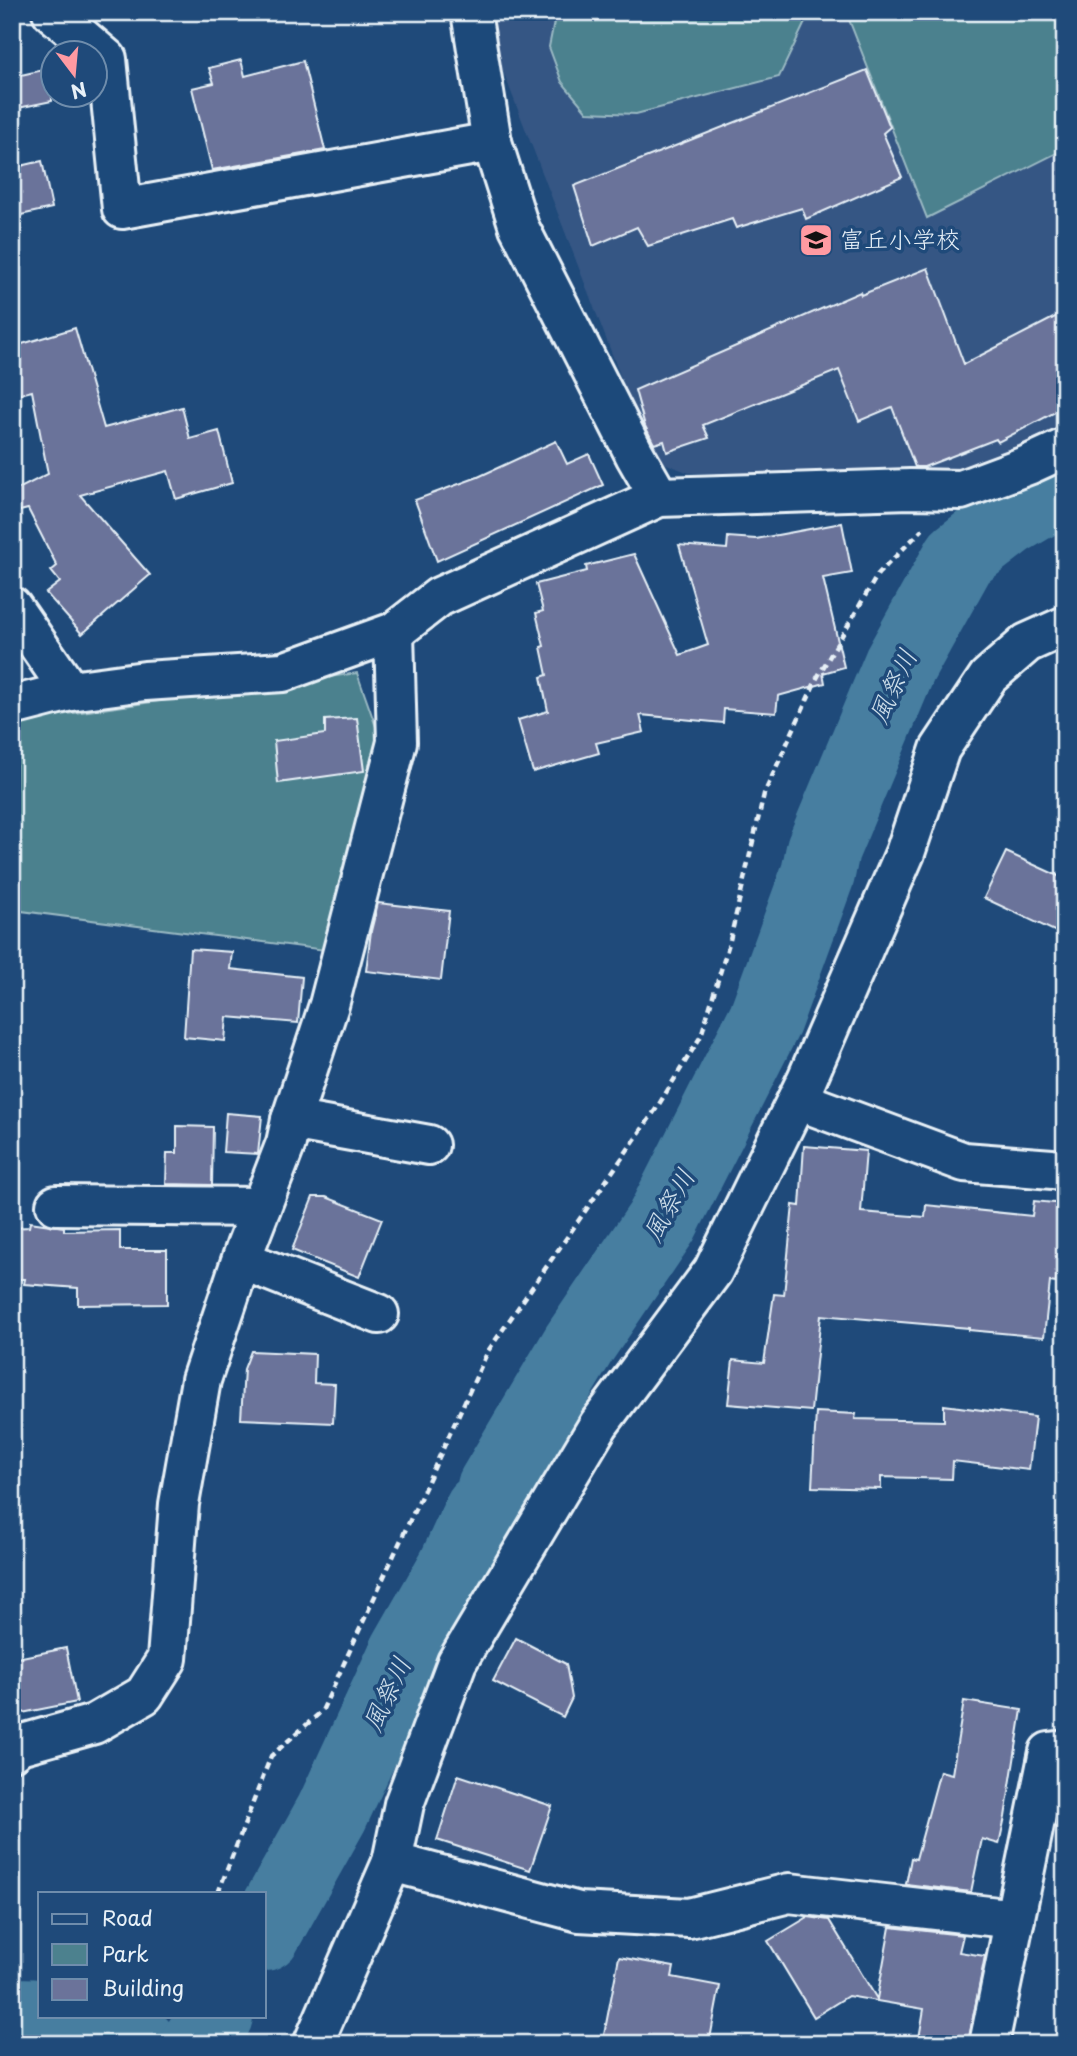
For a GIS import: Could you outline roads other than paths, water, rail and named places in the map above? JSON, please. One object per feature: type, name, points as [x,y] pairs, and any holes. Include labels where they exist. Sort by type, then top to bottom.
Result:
[{"type":"street","points":[[52,12],[107,59],[122,209],[492,142]]},
{"type":"street","points":[[471,12],[492,142],[519,228],[659,497]]},
{"type":"street","points":[[12,706],[70,691],[145,681],[282,672],[394,632],[439,597],[659,497],[910,489],[961,491],[1065,448]]},
{"type":"street","points":[[12,607],[70,691]]},
{"type":"street","points":[[313,2044],[392,1862],[404,1804],[457,1662],[599,1424],[713,1271],[797,1100],[905,853],[940,749],[988,677],[1027,643],[1065,626]]},
{"type":"street","points":[[12,1751],[19,1745],[94,1724],[144,1695],[167,1659],[178,1504],[201,1380],[286,1143],[329,1005],[397,742],[394,632]]},
{"type":"street","points":[[797,1100],[964,1162],[1065,1170]]},
{"type":"street","points":[[291,1120],[429,1144]]},
{"type":"street","points":[[56,1205],[261,1208]]},
{"type":"street","points":[[242,1260],[379,1314]]},
{"type":"street","points":[[989,2044],[1049,1752],[1065,1750]]},
{"type":"street","points":[[392,1862],[579,1912],[689,1918],[789,1893],[1015,1919]]},
{"type":"waterway","name":"風祭川","points":[[266,1930],[332,1813],[406,1653],[455,1567],[481,1510],[491,1503],[494,1487],[579,1344],[662,1222],[765,1019],[818,874],[823,849],[900,665],[960,557],[1008,520],[1045,498],[1065,490]]},
{"type":"waterway","name":"風祭川","points":[[12,2015],[38,2016]]},
{"type":"waterway","name":"風祭川","points":[[50,2018],[78,2023],[140,2044]]},
{"type":"waterway","name":"風祭川","points":[[198,2044],[215,2018]]},
{"type":"place","name":"富丘小学校","points":[[816,240]]}]
